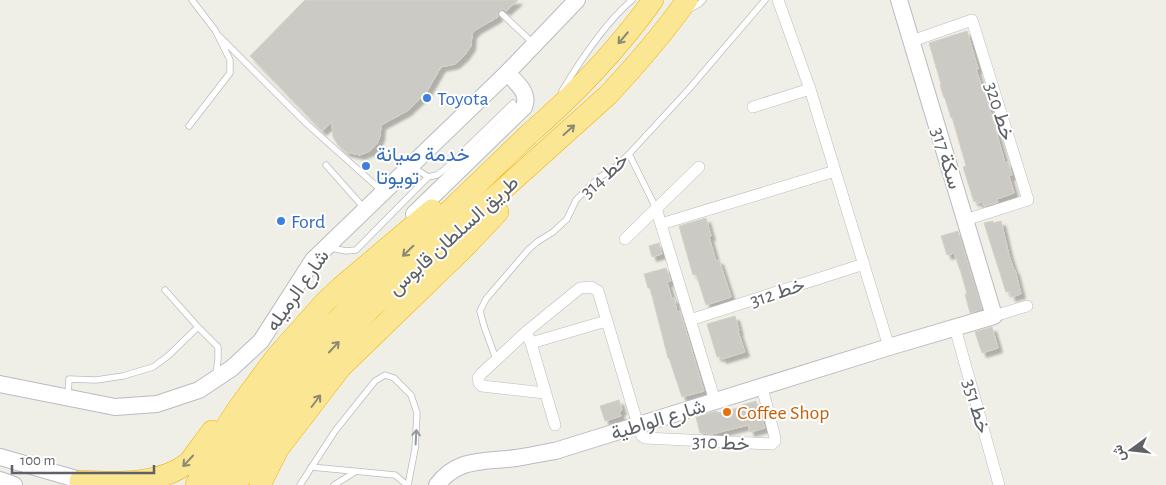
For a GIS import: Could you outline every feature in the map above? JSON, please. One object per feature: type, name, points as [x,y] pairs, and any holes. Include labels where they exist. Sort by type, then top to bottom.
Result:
[{"type":"highway","name":"طريق السلطان قابوس","points":[[218,485],[245,433],[290,371],[311,347],[354,302],[549,117],[620,42],[653,0]]},
{"type":"highway","name":"طريق السلطان قابوس","points":[[290,371],[316,367],[370,309],[608,95],[640,60],[682,8]]},
{"type":"highway","points":[[196,485],[220,436],[239,407],[290,371],[326,302],[508,145],[528,135]]},
{"type":"highway","points":[[260,485],[278,449],[342,367],[467,245],[526,183],[542,156]]},
{"type":"highway","name":"طريق السلطان قابوس","points":[[236,485],[262,441],[290,371]]},
{"type":"highway","points":[[88,483],[135,485],[163,479],[176,472],[188,463],[242,390],[290,371]]},
{"type":"highway","points":[[211,485],[211,475],[240,425],[239,407]]},
{"type":"highway","points":[[274,485],[280,461],[294,429]]},
{"type":"highway","points":[[250,485],[267,456],[278,449]]},
{"type":"street","name":"شارع الرميله","points":[[0,384],[115,407],[157,404],[199,390],[216,379],[232,368],[261,341],[313,260],[507,73],[577,0]]},
{"type":"street","points":[[778,0],[810,89],[889,347]]},
{"type":"street","name":"سكة 317","points":[[899,0],[994,316]]},
{"type":"street","name":"خط 320","points":[[912,42],[972,20],[1028,200],[965,220]]},
{"type":"street","points":[[342,287],[350,276],[524,107],[526,99],[524,92],[507,73]]},
{"type":"street","points":[[753,107],[810,89]]},
{"type":"street","points":[[625,239],[699,167]]},
{"type":"street","points":[[661,224],[835,171]]},
{"type":"street","points":[[656,208],[715,401]]},
{"type":"street","name":"خط 312","points":[[690,320],[864,264]]},
{"type":"street","points":[[545,393],[482,386],[478,380],[481,374],[526,332],[580,288],[590,287],[598,291],[638,425]]},
{"type":"street","name":"شارع الواطية","points":[[437,485],[442,477],[462,465],[480,460],[516,458],[555,451],[1027,306]]},
{"type":"street","points":[[531,343],[606,320]]},
{"type":"street","name":"خط 351","points":[[955,328],[999,485]]},
{"type":"street","points":[[526,332],[531,343],[554,425]]},
{"type":"street","name":"خط 310","points":[[638,425],[642,436],[647,438],[770,444],[775,441],[775,438],[762,387]]},
{"type":"street","points":[[0,457],[88,483]]},
{"type":"street","points":[[0,480],[14,485]]},
{"type":"lane","points":[[192,0],[219,36],[308,125],[383,193]]},
{"type":"lane","points":[[549,117],[580,62],[612,20],[632,0]]},
{"type":"lane","points":[[682,8],[699,4],[703,0]]},
{"type":"lane","name":"خط 314","points":[[496,359],[480,311],[486,299],[528,250],[567,219],[576,200],[589,186],[613,169],[629,154],[765,0]]},
{"type":"lane","points":[[502,14],[534,44]]},
{"type":"lane","points":[[189,126],[230,73],[230,60],[219,36]]},
{"type":"lane","points":[[326,247],[346,251],[356,250],[428,178],[446,169],[513,103]]},
{"type":"lane","points":[[629,154],[656,208]]},
{"type":"lane","points":[[326,165],[365,209]]},
{"type":"lane","points":[[411,166],[428,178]]},
{"type":"lane","points":[[165,290],[218,347],[216,379]]},
{"type":"lane","points":[[68,397],[69,379],[96,380],[123,376],[153,367],[168,356],[198,327]]},
{"type":"lane","points":[[300,485],[311,467],[335,431],[375,381],[385,375],[394,378],[410,395],[417,413],[415,449],[408,485],[395,475],[311,467]]},
{"type":"lane","points":[[334,485],[355,472]]},
{"type":"building","points":[[305,0],[518,0],[506,11],[503,9],[499,10],[497,13],[498,17],[477,29],[472,34],[471,46],[464,56],[455,64],[441,67],[426,93],[407,111],[381,125],[377,144],[370,151],[360,155],[346,152],[338,145],[333,137],[332,122],[322,131],[250,56]]},
{"type":"building","points":[[967,31],[978,69],[976,69],[985,93],[1005,163],[1008,162],[1012,175],[1009,176],[1014,193],[997,199],[998,202],[984,206],[982,202],[978,203],[977,200],[974,202],[963,167],[966,166],[952,117],[940,85],[929,43]]},
{"type":"building","points":[[706,218],[716,261],[719,260],[731,297],[706,305],[696,274],[693,275],[679,226]]},
{"type":"building","points":[[993,221],[993,223],[1001,221],[1021,294],[1011,297],[1010,291],[1006,292],[984,223]]},
{"type":"building","points":[[958,231],[982,309],[970,313],[965,294],[967,294],[954,253],[947,255],[941,236]]},
{"type":"building","points":[[659,243],[662,254],[652,257],[649,246]]},
{"type":"building","points":[[666,268],[671,281],[667,282],[672,299],[674,298],[677,312],[680,311],[704,391],[682,397],[668,358],[650,288],[648,288],[644,274]]},
{"type":"building","points":[[735,316],[745,352],[722,359],[720,356],[717,357],[707,324]]},
{"type":"building","points":[[992,327],[998,348],[982,353],[975,332]]},
{"type":"building","points":[[619,400],[622,410],[619,412],[621,416],[605,421],[600,406]]},
{"type":"building","points":[[756,401],[765,428],[750,432],[748,425],[712,434],[700,433],[696,417],[742,407],[742,405]]},
{"type":"place","name":"Toyota","points":[[427,98]]},
{"type":"place","name":"خدمة صيانة تويوتا","points":[[366,166]]},
{"type":"place","name":"Ford","points":[[281,221]]},
{"type":"place","name":"Coffee Shop","points":[[727,412]]}]
